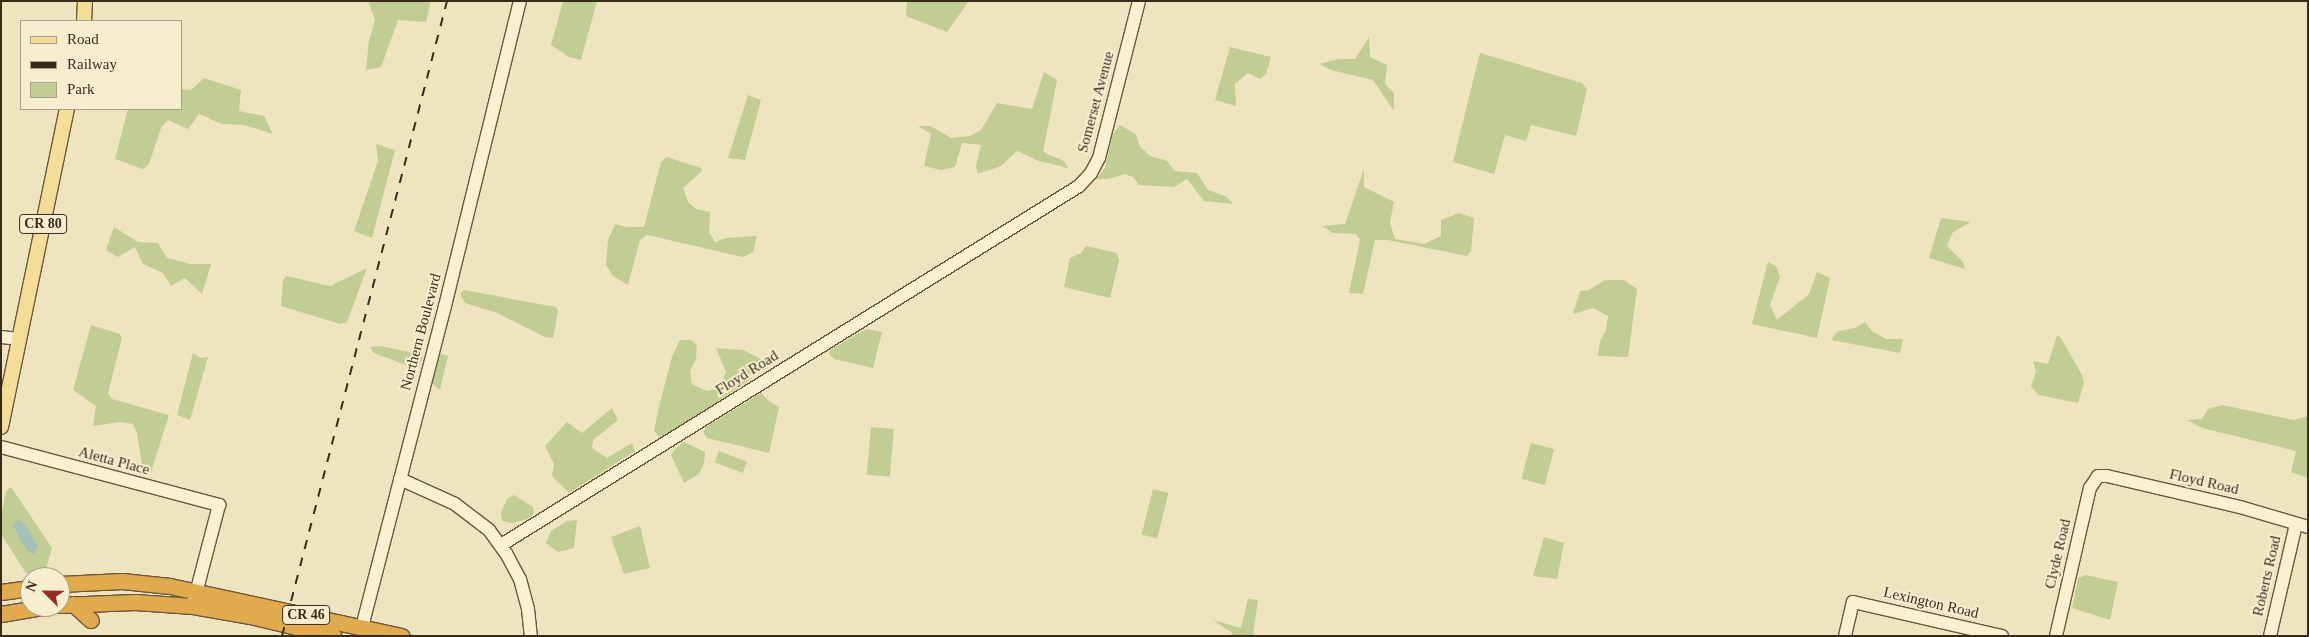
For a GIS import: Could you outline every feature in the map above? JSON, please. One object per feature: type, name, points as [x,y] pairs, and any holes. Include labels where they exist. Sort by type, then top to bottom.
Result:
[{"type":"highway","name":"CR 46","points":[[70,584],[136,582],[197,590],[402,636]]},
{"type":"highway","points":[[1,592],[20,589]]},
{"type":"highway","name":"CR 46","points":[[70,605],[135,602],[193,606],[250,616],[334,636]]},
{"type":"highway","points":[[70,607],[91,620]]},
{"type":"highway","points":[[1,614],[20,611]]},
{"type":"main road","points":[[84,20],[85,1]]},
{"type":"main road","name":"CR 80","points":[[1,427],[67,110]]},
{"type":"street","name":"Northern Boulevard","points":[[362,627],[520,1]]},
{"type":"street","name":"Somerset Avenue","points":[[1012,229],[1074,190],[1094,168],[1139,1]]},
{"type":"street","name":"Floyd Road","points":[[501,546],[1012,229]]},
{"type":"street","points":[[1,337],[20,339]]},
{"type":"street","name":"Aletta Place","points":[[1,447],[219,505],[197,590]]},
{"type":"street","name":"Floyd Road","points":[[2093,480],[2098,476],[2107,476],[2302,525]]},
{"type":"street","points":[[400,478],[463,508],[489,530],[516,571],[526,599],[531,636]]},
{"type":"street","name":"Clyde Road","points":[[2056,636],[2093,480]]},
{"type":"street","name":"Roberts Road","points":[[2270,636],[2302,525]]},
{"type":"street","points":[[516,571],[516,547],[530,528]]},
{"type":"street","points":[[193,606],[197,590]]},
{"type":"street","name":"Lexington Road","points":[[1845,636],[1853,602],[2002,636]]},
{"type":"green space","points":[[368,1],[431,1],[426,22],[398,20],[381,67],[366,70],[369,41],[375,20]]},
{"type":"green space","points":[[563,1],[597,1],[581,60],[569,57],[551,45]]},
{"type":"green space","points":[[907,1],[969,1],[947,32],[906,16]]},
{"type":"green space","points":[[1369,37],[1370,57],[1387,65],[1385,84],[1394,93],[1394,111],[1373,80],[1331,70],[1319,64],[1338,59],[1355,59]]},
{"type":"green space","points":[[1230,47],[1271,57],[1266,74],[1260,79],[1248,73],[1235,84],[1236,106],[1215,100]]},
{"type":"green space","points":[[1480,53],[1582,83],[1587,89],[1576,136],[1531,125],[1526,141],[1505,135],[1494,174],[1453,162]]},
{"type":"green space","points":[[1044,72],[1057,80],[1043,152],[1064,161],[1068,168],[1039,161],[1017,151],[1001,166],[978,174],[976,166],[981,145],[962,143],[955,167],[941,170],[924,166],[931,134],[918,126],[931,126],[951,138],[970,136],[981,130],[997,103],[1032,109]]},
{"type":"green space","points":[[204,78],[241,90],[239,111],[264,116],[273,134],[244,125],[222,124],[199,114],[188,129],[168,120],[161,128],[149,164],[143,169],[115,159],[128,110],[182,110],[182,89],[191,90]]},
{"type":"green space","points":[[748,95],[761,100],[745,160],[728,158]]},
{"type":"green space","points":[[1120,125],[1136,134],[1139,145],[1150,156],[1167,161],[1175,171],[1197,173],[1208,190],[1227,197],[1233,204],[1204,201],[1187,179],[1174,187],[1139,185],[1133,177],[1125,174],[1108,179],[1096,179],[1105,168],[1113,134]]},
{"type":"green space","points":[[376,144],[395,150],[372,238],[354,231],[378,161]]},
{"type":"green space","points":[[667,157],[701,168],[702,171],[683,188],[688,202],[696,209],[710,212],[709,232],[715,242],[726,238],[757,236],[753,252],[743,257],[647,235],[640,240],[628,285],[613,276],[606,265],[608,240],[615,224],[626,227],[644,227],[661,162]]},
{"type":"green space","points":[[1364,169],[1364,187],[1394,202],[1390,223],[1395,239],[1424,244],[1441,236],[1441,220],[1459,213],[1474,218],[1471,251],[1467,256],[1388,240],[1375,240],[1363,294],[1349,293],[1360,240],[1356,234],[1333,233],[1322,226],[1345,224]]},
{"type":"green space","points":[[1941,218],[1971,222],[1953,232],[1947,246],[1963,262],[1965,269],[1929,258]]},
{"type":"green space","points":[[114,227],[138,242],[158,243],[167,258],[190,264],[211,264],[202,294],[185,278],[171,286],[163,273],[143,264],[135,247],[118,257],[106,250]]},
{"type":"green space","points":[[1086,246],[1117,253],[1119,261],[1110,298],[1064,287],[1070,258],[1081,253]]},
{"type":"green space","points":[[1768,262],[1776,266],[1780,277],[1770,305],[1777,320],[1809,294],[1817,272],[1830,278],[1817,338],[1752,324]]},
{"type":"green space","points":[[367,268],[347,322],[340,324],[281,306],[283,281],[286,276],[330,286]]},
{"type":"green space","points":[[1605,280],[1624,280],[1637,289],[1628,357],[1598,356],[1600,341],[1606,330],[1608,316],[1593,308],[1573,314],[1580,291],[1589,290]]},
{"type":"green space","points":[[464,290],[556,307],[558,311],[553,338],[545,337],[497,313],[465,303],[460,294]]},
{"type":"green space","points":[[1865,322],[1872,331],[1886,339],[1903,339],[1900,353],[1831,340],[1838,331],[1855,328]]},
{"type":"green space","points":[[91,325],[120,334],[122,338],[108,393],[112,399],[169,415],[151,472],[142,465],[137,433],[133,424],[120,422],[93,426],[96,406],[73,390]]},
{"type":"green space","points":[[866,329],[882,332],[873,368],[834,359],[829,354],[830,350]]},
{"type":"green space","points":[[2057,335],[2061,338],[2082,375],[2084,383],[2078,403],[2039,395],[2031,387],[2036,371],[2033,361],[2048,364]]},
{"type":"green space","points":[[680,340],[691,340],[697,345],[696,359],[690,371],[692,384],[707,391],[719,388],[726,372],[716,348],[743,350],[761,359],[761,370],[747,382],[661,439],[654,431],[672,357]]},
{"type":"green space","points":[[381,346],[418,354],[423,358],[418,367],[408,366],[374,353],[370,347]]},
{"type":"green space","points":[[193,353],[201,358],[208,357],[190,420],[177,415]]},
{"type":"green space","points":[[439,353],[448,356],[440,390],[432,383],[431,379]]},
{"type":"green space","points":[[761,393],[779,407],[769,453],[707,438],[703,432],[706,427]]},
{"type":"green space","points":[[2222,405],[2294,420],[2308,416],[2308,478],[2291,472],[2296,451],[2202,428],[2187,420],[2202,419],[2208,409]]},
{"type":"green space","points":[[612,408],[618,420],[593,440],[592,448],[607,458],[632,443],[635,451],[569,493],[552,476],[554,464],[545,446],[567,422],[582,433]]},
{"type":"green space","points":[[871,427],[894,429],[890,477],[867,475]]},
{"type":"green space","points":[[684,442],[705,452],[704,463],[699,474],[684,483],[671,455]]},
{"type":"green space","points":[[1531,443],[1554,449],[1545,485],[1521,479]]},
{"type":"green space","points":[[719,451],[747,462],[743,473],[715,462]]},
{"type":"green space","points":[[11,487],[52,548],[46,567],[22,567],[1,534],[1,518],[6,491]]},
{"type":"green space","points":[[1153,489],[1169,493],[1157,538],[1142,535]]},
{"type":"green space","points":[[514,495],[533,507],[534,514],[528,519],[512,523],[502,521],[501,513],[507,499]]},
{"type":"green space","points":[[577,520],[574,548],[558,552],[546,543],[551,531],[567,521]]},
{"type":"green space","points":[[640,526],[650,568],[624,574],[611,537]]},
{"type":"green space","points":[[1544,537],[1564,543],[1557,579],[1533,576]]},
{"type":"green space","points":[[2086,575],[2118,582],[2110,620],[2072,608],[2078,578]]},
{"type":"green space","points":[[1248,599],[1258,600],[1253,636],[1233,636],[1231,632],[1213,620],[1241,628]]},
{"type":"water","points":[[18,519],[25,524],[38,546],[34,554],[28,551],[13,525]]},
{"type":"railway","points":[[282,636],[447,1]]}]
